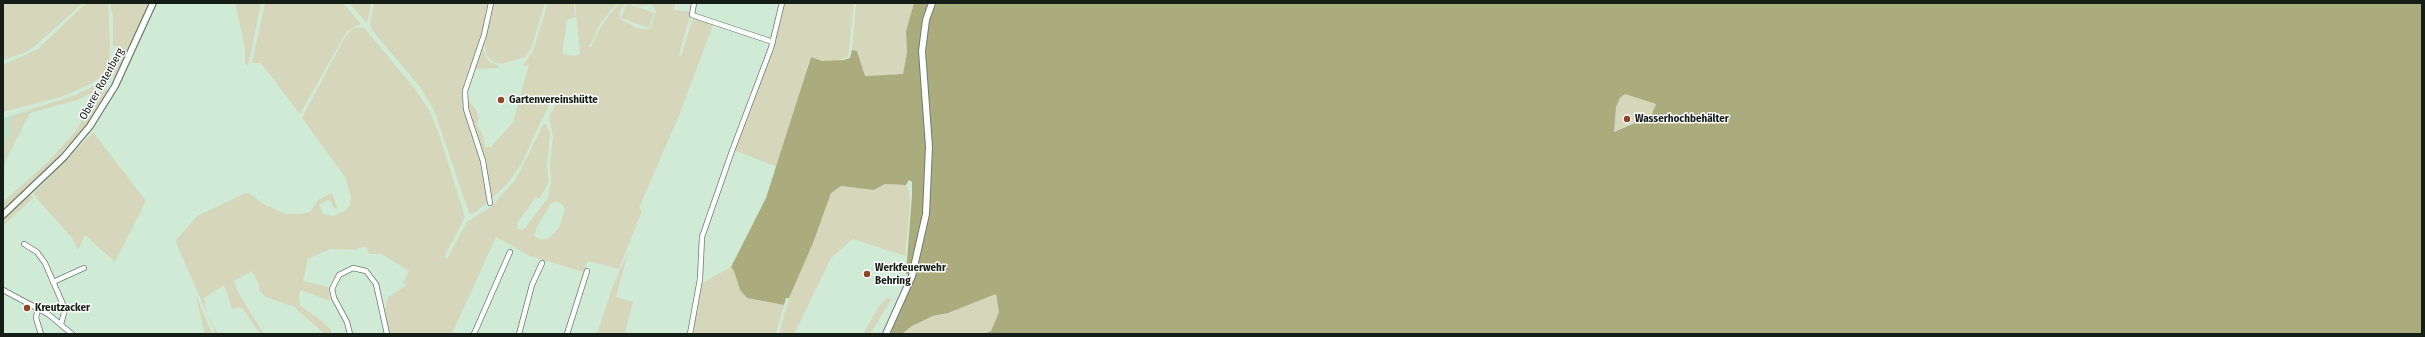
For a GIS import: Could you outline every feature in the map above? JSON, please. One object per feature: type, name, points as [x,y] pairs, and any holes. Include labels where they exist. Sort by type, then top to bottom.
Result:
[{"type":"main road","points":[[886,334],[912,276],[926,214],[929,147],[922,51],[926,20],[932,3]]},
{"type":"street","name":"Oberer Rotenberg","points":[[3,215],[64,157],[90,126],[114,86],[153,3]]},
{"type":"street","points":[[490,203],[483,160],[466,109],[465,91],[483,39],[491,3]]},
{"type":"street","points":[[694,3],[692,15],[773,42]]},
{"type":"street","points":[[690,334],[700,278],[702,237],[773,42],[782,3]]},
{"type":"street","points":[[24,244],[37,252],[53,282],[65,309],[61,324]]},
{"type":"street","points":[[474,334],[510,252]]},
{"type":"street","points":[[519,334],[532,285],[542,263]]},
{"type":"street","points":[[53,282],[84,268]]},
{"type":"street","points":[[350,334],[347,322],[334,298],[332,289],[339,275],[353,268],[366,271],[376,284],[387,334]]},
{"type":"street","points":[[567,334],[587,271]]},
{"type":"street","points":[[3,290],[38,308],[61,324],[72,334]]},
{"type":"street","points":[[38,308],[36,318],[41,334]]},
{"type":"shaded area","points":[[3,3],[83,3],[36,45],[26,52],[3,60]]},
{"type":"shaded area","points":[[86,3],[108,4],[110,46],[109,65],[103,75],[92,83],[64,96],[3,112],[3,65],[38,49]]},
{"type":"shaded area","points":[[110,3],[151,3],[113,80],[116,45],[113,46],[113,17]]},
{"type":"shaded area","points":[[235,3],[261,3],[248,66],[245,63],[245,48]]},
{"type":"shaded area","points":[[265,3],[343,3],[361,24],[347,31],[300,114],[261,63],[252,63]]},
{"type":"shaded area","points":[[349,3],[371,3],[368,21],[366,22]]},
{"type":"shaded area","points":[[374,3],[487,3],[480,44],[465,80],[462,98],[463,102],[469,101],[476,110],[479,117],[477,125],[483,135],[485,147],[491,147],[513,122],[529,65],[523,66],[533,51],[548,3],[573,3],[576,17],[567,20],[562,54],[576,56],[580,54],[575,3],[617,3],[600,24],[589,47],[591,47],[601,26],[619,3],[625,3],[620,12],[620,19],[639,29],[650,29],[656,11],[651,4],[640,6],[631,3],[675,3],[674,10],[691,12],[679,55],[681,56],[693,18],[713,25],[680,113],[639,208],[642,211],[619,269],[588,261],[584,272],[530,256],[496,237],[452,334],[389,334],[385,310],[388,297],[407,285],[403,283],[409,271],[382,254],[369,254],[367,247],[358,248],[356,250],[330,249],[308,259],[303,281],[328,287],[330,301],[301,290],[299,296],[300,306],[317,317],[331,330],[331,334],[325,334],[294,307],[266,297],[259,290],[259,285],[252,271],[234,281],[240,296],[264,334],[260,334],[243,309],[239,307],[232,309],[224,285],[204,298],[207,313],[218,334],[216,334],[176,243],[177,239],[197,216],[246,193],[250,194],[268,207],[269,206],[285,214],[310,212],[318,200],[332,193],[337,208],[334,209],[331,201],[328,200],[319,205],[323,214],[333,216],[345,211],[350,205],[351,196],[345,177],[302,118],[345,37],[352,29],[362,27],[365,29],[416,90],[430,112],[439,134],[465,217],[444,257],[447,259],[467,222],[491,207],[516,179],[543,125],[546,124],[550,132],[547,166],[549,182],[539,199],[536,197],[517,223],[518,229],[523,230],[526,227],[548,198],[551,183],[550,164],[553,138],[549,116],[560,98],[555,95],[541,121],[522,163],[507,184],[492,198],[488,179],[486,204],[472,214],[469,213],[434,110],[420,87],[372,30],[370,23]],"holes":[[[557,202],[562,204],[565,209],[559,228],[549,238],[542,240],[534,236],[537,227],[551,203]]]},
{"type":"shaded area","points":[[492,3],[545,3],[531,49],[525,57],[501,64],[493,62],[486,54],[484,43]]},
{"type":"shaded area","points":[[627,3],[654,13],[649,28],[621,18]]},
{"type":"shaded area","points":[[783,3],[854,3],[848,57],[835,61],[822,61],[810,57],[778,167],[733,150],[775,43]]},
{"type":"shaded area","points":[[856,3],[914,3],[906,31],[907,53],[903,74],[865,76],[857,51],[852,50]]},
{"type":"shaded area","points":[[914,3],[2422,3],[2422,334],[983,334],[991,331],[999,312],[996,294],[948,313],[933,316],[912,326],[902,334],[895,334],[890,332],[908,293],[914,275],[906,274],[912,195],[912,182],[909,180],[906,185],[885,184],[874,190],[841,186],[831,193],[813,243],[789,298],[786,298],[784,305],[747,298],[740,290],[734,271],[731,267],[766,198],[811,57],[822,61],[844,60],[850,58],[852,50],[857,51],[865,76],[903,74],[907,53],[906,31]],"holes":[[[1625,94],[1656,104],[1651,116],[1614,132],[1616,107],[1620,98]]]},
{"type":"shaded area","points":[[482,47],[488,61],[499,66],[498,68],[473,69]]},
{"type":"shaded area","points":[[104,81],[108,81],[106,86],[77,100],[30,113],[26,111],[76,95]]},
{"type":"shaded area","points":[[104,90],[108,91],[88,125],[42,175],[3,210],[3,202],[49,161],[74,133],[99,93]]},
{"type":"shaded area","points":[[1625,94],[1656,104],[1651,116],[1613,132],[1616,107],[1620,98]]},
{"type":"shaded area","points":[[26,111],[30,113],[5,162],[3,202],[3,118]]},
{"type":"shaded area","points":[[26,113],[29,114],[4,162],[3,197],[3,149],[13,129],[9,126],[13,116]]},
{"type":"shaded area","points":[[93,132],[146,201],[115,262],[85,235],[78,250],[72,238],[33,194]]},
{"type":"shaded area","points":[[885,184],[906,185],[909,190],[910,205],[905,256],[853,239],[831,258],[794,334],[779,334],[789,298],[831,193],[841,186],[874,190]]},
{"type":"shaded area","points":[[30,194],[33,198],[3,226],[3,219]]},
{"type":"shaded area","points":[[628,252],[616,297],[633,302],[625,334],[597,334],[611,291]]},
{"type":"shaded area","points":[[731,267],[734,271],[740,290],[747,298],[784,305],[776,334],[691,334],[700,284]]},
{"type":"shaded area","points":[[195,293],[209,327],[213,334],[205,334]]},
{"type":"shaded area","points":[[996,294],[999,312],[991,331],[983,334],[902,334],[912,326],[933,316],[948,313]]},
{"type":"shaded area","points":[[887,298],[892,299],[870,334],[863,334],[880,305]]},
{"type":"place","name":"Gartenvereinshütte","points":[[501,100]]},
{"type":"place","name":"Wasserhochbehälter","points":[[1627,119]]},
{"type":"place","name":"Werkfeuerwehr Behring","points":[[867,274]]},
{"type":"place","name":"Kreutzacker","points":[[27,308]]}]
